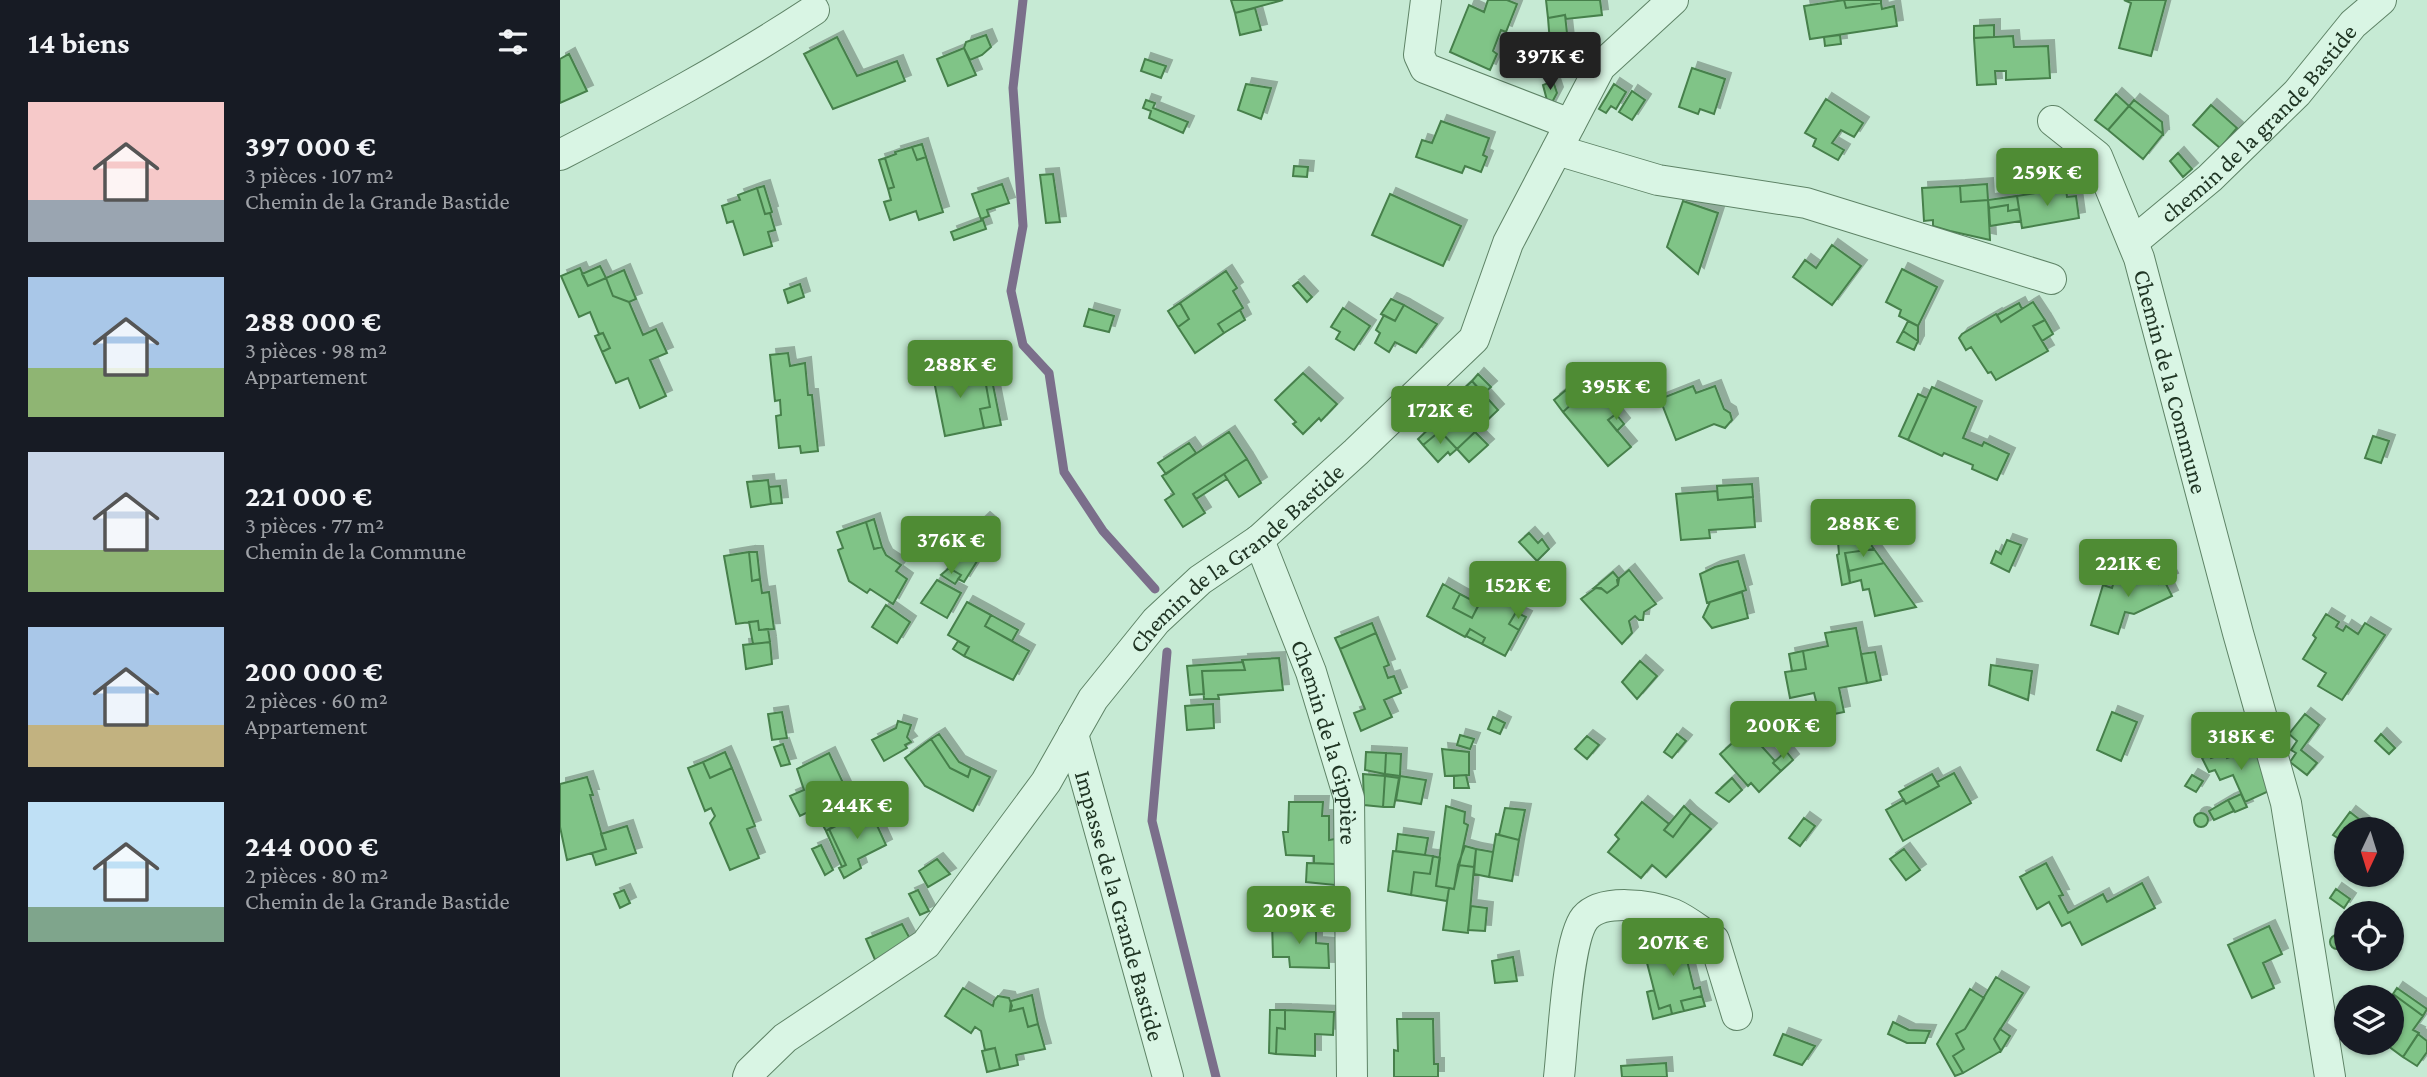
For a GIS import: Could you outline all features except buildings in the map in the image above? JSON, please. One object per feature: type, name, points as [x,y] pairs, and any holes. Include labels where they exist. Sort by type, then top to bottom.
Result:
[{"type":"street","points":[[1426,0],[1419,55],[1425,68],[1570,124]]},
{"type":"street","name":"Chemin de la Grande Bastide","points":[[748,1077],[785,1038],[926,944],[1045,782],[1093,699],[1156,621],[1200,580],[1259,540],[1474,339],[1508,243],[1600,67],[1673,0]]},
{"type":"street","name":"chemin de la grande Bastide","points":[[2133,242],[2210,178],[2287,103],[2353,24],[2381,0]]},
{"type":"street","points":[[560,155],[740,58],[814,10]]},
{"type":"street","name":"Chemin de la Commune","points":[[2053,121],[2097,156],[2133,242],[2153,309],[2286,803],[2330,1077]]},
{"type":"street","points":[[1557,150],[1658,180],[1806,203],[2051,279]]},
{"type":"street","name":"Chemin de la Gippière","points":[[1259,540],[1311,673],[1349,798],[1352,1077]]},
{"type":"street","name":"Impasse de la Grande Bastide","points":[[1073,734],[1168,1077]]},
{"type":"street","points":[[1559,1077],[1573,943],[1586,917],[1607,906],[1639,905],[1673,914],[1714,940],[1737,1015]]},
{"type":"waterway","points":[[1023,0],[1013,88],[1023,226],[1011,291],[1023,345],[1049,373],[1064,472],[1103,531],[1155,589]]},
{"type":"waterway","points":[[1167,652],[1152,821],[1216,1077]]}]
